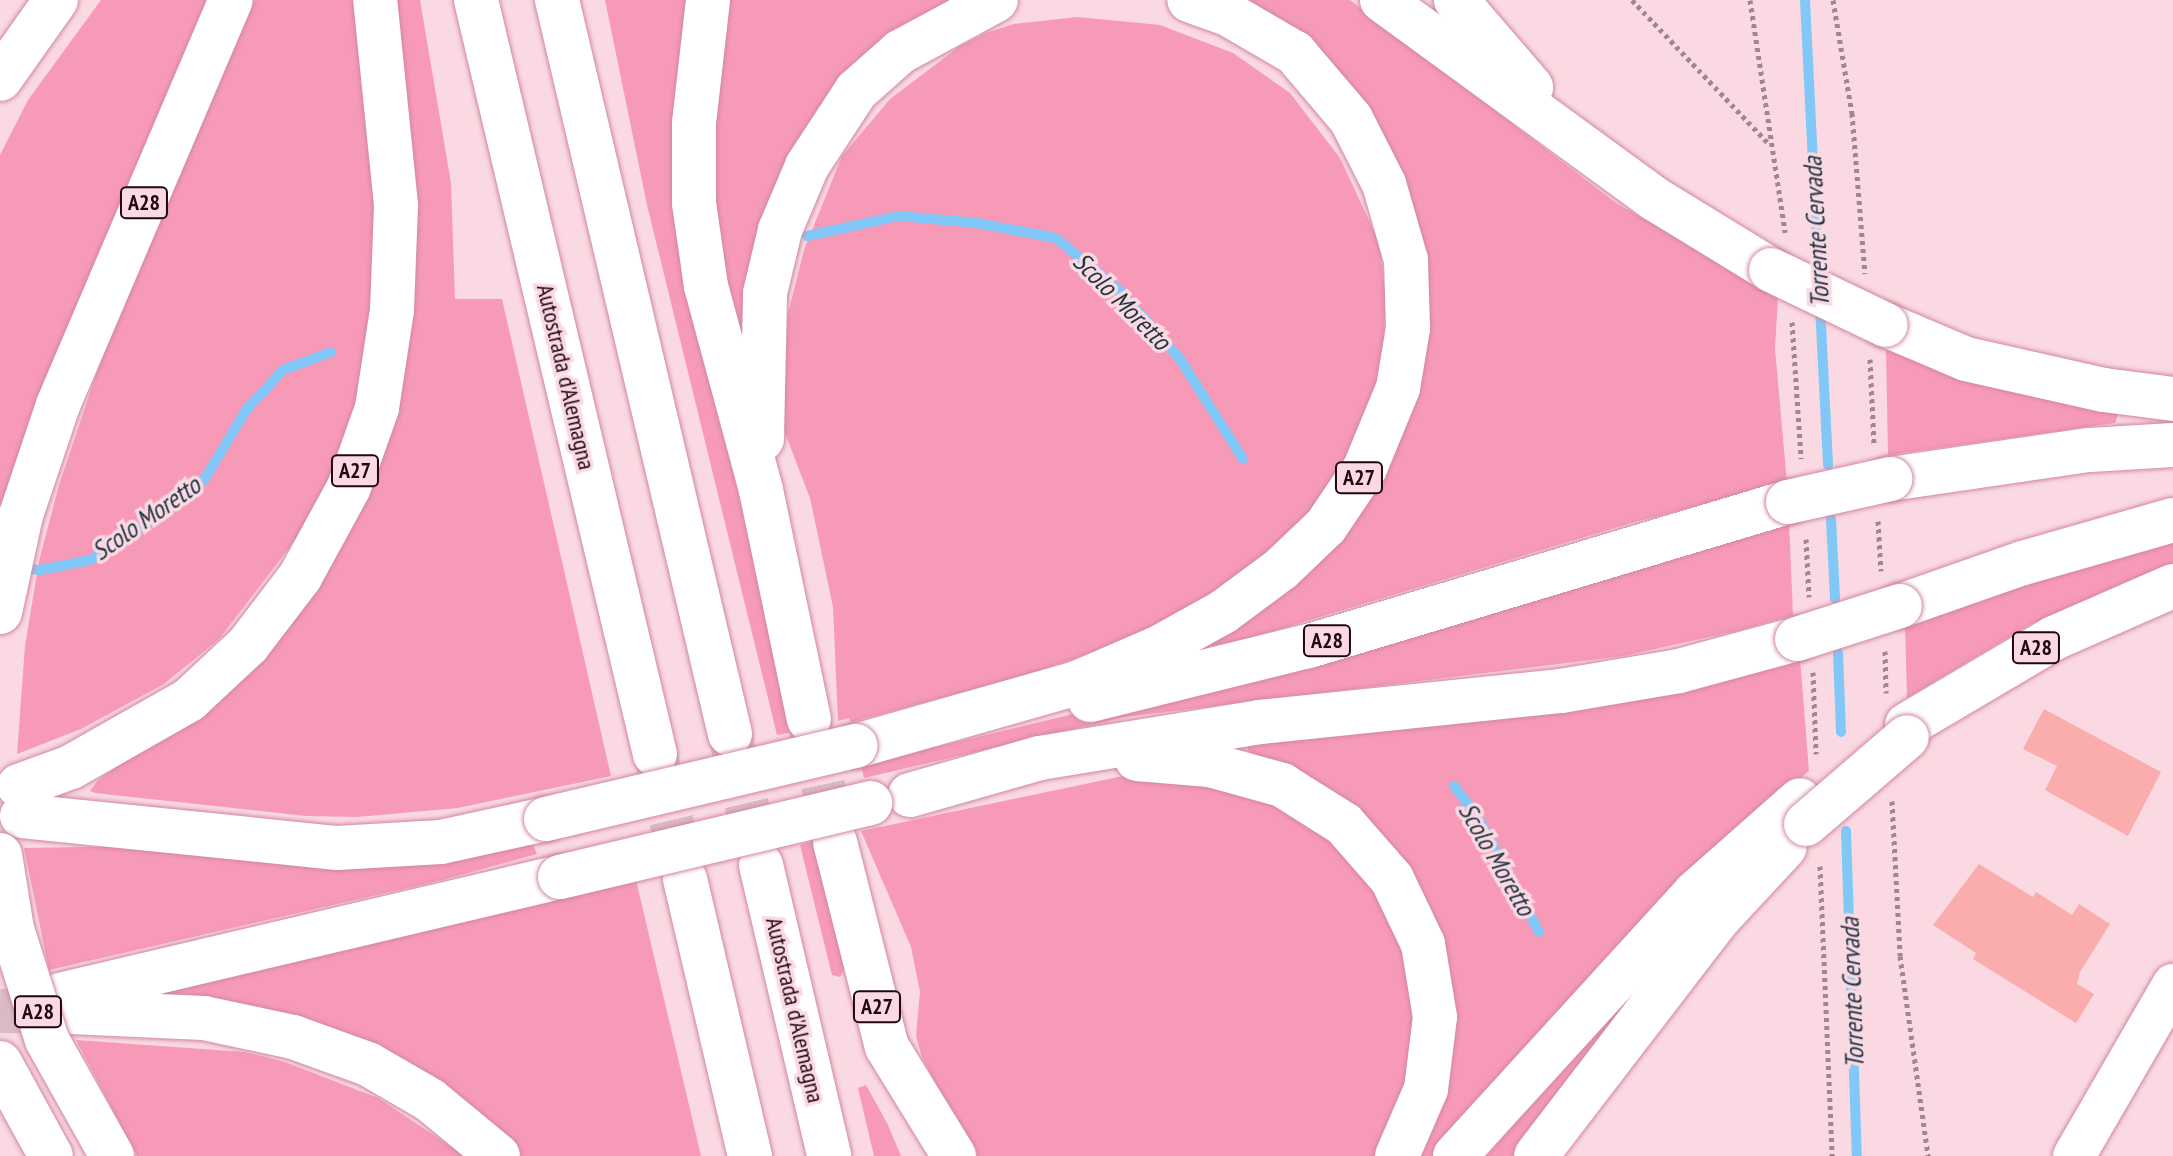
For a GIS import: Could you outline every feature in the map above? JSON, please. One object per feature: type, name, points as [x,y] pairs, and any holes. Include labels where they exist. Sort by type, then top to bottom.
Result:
[{"type":"highway","points":[[0,79],[56,0]]},
{"type":"highway","name":"A28","points":[[0,612],[21,515],[58,405],[231,0]]},
{"type":"highway","name":"A27","points":[[375,0],[396,205],[392,310],[377,408],[349,487],[300,577],[248,645],[189,700],[71,767],[20,801],[337,848],[441,842],[856,746],[1077,683],[1160,647],[1223,612],[1281,569],[1326,526],[1365,468],[1398,388],[1408,328],[1406,260],[1384,184],[1351,119],[1295,53],[1228,14],[1189,0]]},
{"type":"highway","name":"Autostrada d'Alemagna","points":[[476,0],[655,754]]},
{"type":"highway","points":[[557,0],[730,734]]},
{"type":"highway","points":[[708,0],[694,123],[694,203],[706,286],[761,490],[809,719]]},
{"type":"highway","points":[[761,490],[765,293],[780,230],[807,166],[856,91],[900,52],[996,0]]},
{"type":"highway","points":[[1382,0],[1655,199],[1771,270],[1874,320],[1966,359],[2104,390],[2173,399]]},
{"type":"highway","points":[[1456,0],[1579,144]]},
{"type":"highway","name":"A28","points":[[856,746],[1087,701],[1309,646],[1881,480],[2090,450],[2173,445]]},
{"type":"highway","points":[[498,1156],[430,1100],[368,1064],[293,1037],[204,1018],[65,1003],[168,968],[890,799],[1040,758],[1260,722],[1561,691],[1679,671],[1806,635],[2023,563],[2173,520]]},
{"type":"highway","name":"A28","points":[[1536,1156],[1718,919],[1901,721],[2054,638],[2173,586]]},
{"type":"highway","points":[[890,799],[1132,759],[1248,773],[1293,791],[1344,824],[1377,859],[1410,910],[1432,980],[1434,1041],[1426,1089],[1397,1156]]},
{"type":"highway","name":"A28","points":[[1455,1156],[1581,1012],[1695,893],[1809,824]]},
{"type":"highway","name":"A27","points":[[835,842],[887,1047],[920,1156]]},
{"type":"highway","name":"A28","points":[[0,855],[12,929],[47,1040],[112,1156]]},
{"type":"highway","name":"Autostrada d'Alemagna","points":[[761,865],[829,1156]]},
{"type":"highway","points":[[685,879],[750,1156]]},
{"type":"highway","name":"A27","points":[[887,1047],[954,1156]]},
{"type":"highway","name":"A28","points":[[0,1063],[51,1156]]},
{"type":"main road","points":[[2074,1156],[2173,985]]},
{"type":"path","points":[[1632,0],[1769,144],[1761,46],[1750,0]]},
{"type":"path","points":[[1833,0],[1852,113],[1874,320],[1888,609],[1901,721]]},
{"type":"path","points":[[1791,311],[1806,635],[1816,754]]},
{"type":"path","points":[[1891,784],[1900,956],[1928,1156]]},
{"type":"path","points":[[1809,824],[1832,1156]]},
{"type":"shaded area","points":[[101,0],[219,0],[0,537],[0,155],[28,100]]},
{"type":"shaded area","points":[[254,0],[356,0],[376,129],[372,360],[334,471],[306,526],[219,639],[164,684],[81,729],[17,754],[25,646],[39,561],[59,485],[99,366]]},
{"type":"shaded area","points":[[393,0],[420,0],[451,183],[455,299],[502,299],[611,776],[458,808],[357,817],[306,816],[95,793],[90,791],[98,780],[198,711],[316,582],[417,201]]},
{"type":"shaded area","points":[[605,0],[691,0],[685,268],[794,732],[777,735],[647,205]]},
{"type":"shaded area","points":[[725,0],[982,0],[888,51],[745,322],[731,328],[719,264],[710,131]]},
{"type":"shaded area","points":[[1203,0],[1350,0],[1616,203],[1778,296],[1775,349],[1787,483],[1631,523],[1250,638],[1213,646],[1206,642],[1414,385],[1357,111]]},
{"type":"shaded area","points":[[1077,17],[1160,25],[1233,53],[1290,93],[1340,158],[1379,242],[1386,297],[1382,370],[1360,436],[1307,515],[1246,571],[1172,618],[1112,646],[1026,675],[851,722],[849,718],[838,721],[833,607],[810,498],[783,428],[788,314],[804,250],[842,156],[890,99],[960,46],[986,33],[1014,24]]},
{"type":"shaded area","points":[[1886,347],[2121,407],[2115,423],[1888,455]]},
{"type":"shaded area","points":[[1789,521],[1793,615],[1741,630],[1623,656],[1125,717],[864,778],[861,765],[1156,694]]},
{"type":"shaded area","points":[[2173,534],[2173,566],[2029,625],[1907,698],[1905,625]]},
{"type":"shaded area","points":[[1800,659],[1809,771],[1750,820],[1434,1156],[1418,1156],[1452,995],[1439,931],[1398,851],[1367,821],[1249,752],[1247,746]]},
{"type":"shaded area","points":[[1123,776],[1226,785],[1315,820],[1368,873],[1411,963],[1416,1060],[1392,1127],[1375,1156],[977,1156],[964,1139],[922,1057],[916,1036],[920,992],[911,947],[861,831]]},
{"type":"shaded area","points":[[531,840],[537,854],[442,880],[49,970],[24,848]]},
{"type":"shaded area","points":[[813,841],[845,968],[840,977],[832,975],[800,845]]},
{"type":"shaded area","points":[[636,880],[701,1156],[521,1156],[496,1132],[161,1007],[157,984]]},
{"type":"shaded area","points":[[1651,979],[1530,1156],[1487,1156],[1634,981]]},
{"type":"shaded area","points":[[76,1040],[245,1052],[285,1062],[378,1098],[465,1156],[137,1156]]},
{"type":"shaded area","points":[[866,1085],[901,1156],[874,1156],[858,1088]]},
{"type":"building","points":[[2044,709],[2161,772],[2128,836],[2045,790],[2057,766],[2023,749]]},
{"type":"building","points":[[1979,864],[2033,897],[2036,892],[2072,915],[2079,904],[2110,924],[2080,972],[2077,984],[2094,994],[2076,1023],[1973,959],[1976,953],[1933,925]]},
{"type":"waterway","name":"Torrente Cervada","points":[[1805,0],[1819,282]]},
{"type":"waterway","name":"Scolo Moretto","points":[[807,236],[899,216],[977,223],[1056,238],[1120,291],[1180,359],[1243,459]]},
{"type":"waterway","name":"Torrente Cervada","points":[[1820,306],[1828,465]]},
{"type":"waterway","name":"Scolo Moretto","points":[[18,568],[40,570],[90,560],[150,522],[204,480],[246,410],[283,370],[331,352]]},
{"type":"waterway","name":"Torrente Cervada","points":[[1831,519],[1835,599]]},
{"type":"waterway","name":"Torrente Cervada","points":[[1838,653],[1841,732]]},
{"type":"waterway","name":"Scolo Moretto","points":[[1454,786],[1477,815],[1539,932]]},
{"type":"waterway","name":"Torrente Cervada","points":[[1846,831],[1857,1156]]},
{"type":"tunnel","points":[[809,720],[835,842]]},
{"type":"tunnel","points":[[731,739],[761,865]]},
{"type":"tunnel","points":[[656,756],[685,879]]},
{"type":"tunnel","points":[[0,1011],[70,1012]]}]
